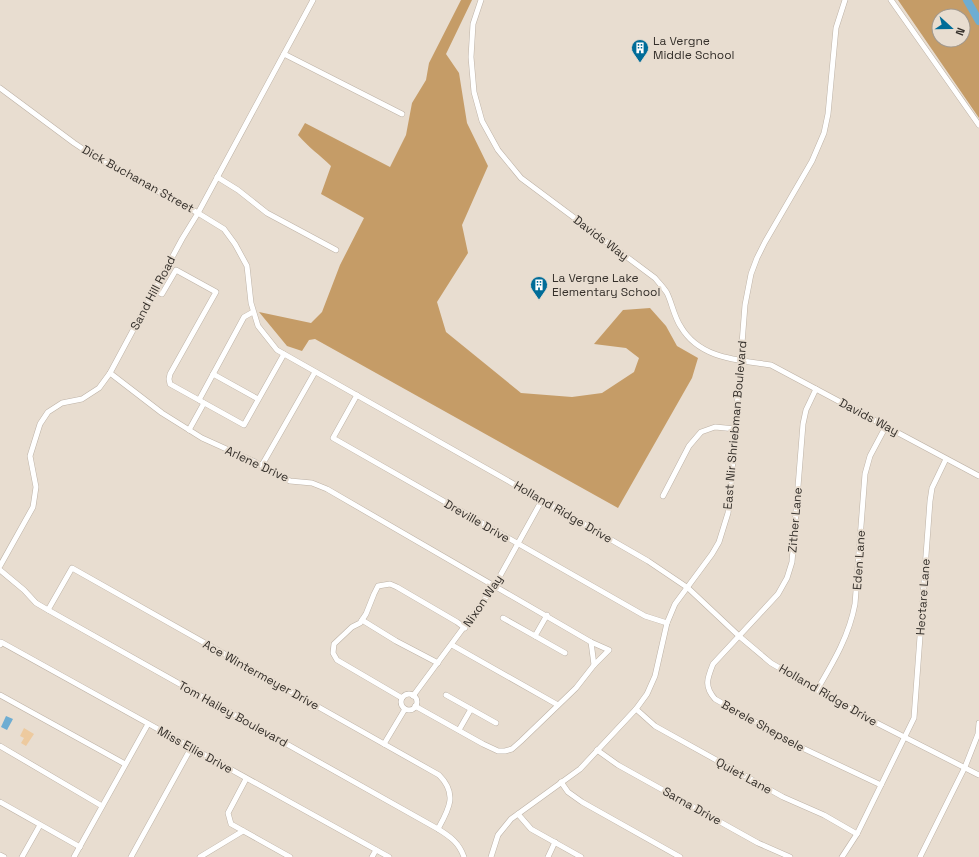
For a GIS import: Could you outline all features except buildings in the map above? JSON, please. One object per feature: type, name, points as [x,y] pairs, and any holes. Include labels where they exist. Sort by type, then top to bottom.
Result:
[{"type":"street","name":"Sand Hill Road","points":[[0,566],[33,507],[36,487],[30,456],[40,424],[48,412],[62,403],[82,398],[99,388],[110,373],[313,0]]},
{"type":"street","name":"Davids Way","points":[[481,0],[473,24],[471,57],[474,92],[482,121],[498,150],[521,178],[655,278],[666,293],[681,327],[695,344],[716,355],[771,365],[979,476]]},
{"type":"street","name":"East Nir Shriebman Boulevard","points":[[491,857],[498,836],[511,819],[580,769],[636,709],[647,694],[655,676],[667,623],[675,604],[688,588],[719,542],[724,528],[730,498],[745,305],[751,274],[765,242],[812,161],[824,133],[828,114],[836,28],[845,0]]},
{"type":"street","points":[[892,0],[979,125]]},
{"type":"street","points":[[284,54],[402,114]]},
{"type":"street","name":"Dick Buchanan Street","points":[[0,88],[98,159],[198,213]]},
{"type":"street","points":[[217,177],[238,190],[267,213],[336,250]]},
{"type":"street","name":"Holland Ridge Drive","points":[[198,213],[224,229],[235,244],[246,266],[251,303],[258,326],[277,350],[648,561],[688,588],[739,636],[771,662],[860,715],[979,775]]},
{"type":"street","points":[[154,290],[162,294],[176,270],[216,292],[170,374],[170,384],[244,425],[284,354]]},
{"type":"street","points":[[198,400],[244,317],[253,312]]},
{"type":"street","points":[[262,465],[315,372]]},
{"type":"street","name":"Arlene Drive","points":[[110,373],[150,404],[189,430],[221,448],[262,465],[290,481],[312,483],[327,489],[547,615],[591,642],[608,650],[594,664]]},
{"type":"street","points":[[213,374],[258,400]]},
{"type":"street","name":"Zither Lane","points":[[739,636],[778,594],[792,562],[803,424],[806,410],[816,389]]},
{"type":"street","name":"Dreville Drive","points":[[357,395],[333,438],[645,616],[667,623]]},
{"type":"street","points":[[189,430],[204,403]]},
{"type":"street","name":"Eden Lane","points":[[817,690],[847,636],[852,620],[855,604],[866,474],[870,456],[886,426]]},
{"type":"street","points":[[663,496],[689,446],[701,432],[715,427],[736,429]]},
{"type":"street","name":"Hectare Lane","points":[[842,857],[857,834],[914,718],[930,501],[934,482],[946,458]]},
{"type":"street","name":"Nixon Way","points":[[414,696],[495,586],[517,543],[542,500]]},
{"type":"street","name":"Ace Wintermeyer Drive","points":[[48,610],[72,568],[439,775],[446,782],[450,793],[450,802],[447,812],[438,829]]},
{"type":"street","name":"Tom Hailey Boulevard","points":[[0,570],[24,590],[36,603],[438,829],[460,846],[464,857]]},
{"type":"street","points":[[402,698],[346,666],[337,660],[333,653],[334,644],[340,637],[362,620],[378,586],[390,584],[397,587],[458,622],[465,628]]},
{"type":"street","points":[[535,636],[547,615]]},
{"type":"street","points":[[503,618],[565,653]]},
{"type":"street","points":[[362,620],[396,641],[438,663]]},
{"type":"street","name":"Berele Shepsele","points":[[739,636],[713,664],[708,677],[708,690],[715,699],[796,745],[881,786]]},
{"type":"street","points":[[415,706],[498,751],[512,749],[576,688],[594,664],[591,642]]},
{"type":"street","name":"Miss Ellie Drive","points":[[1,644],[389,857]]},
{"type":"street","points":[[452,644],[558,705]]},
{"type":"street","points":[[408,694],[414,696],[417,701],[415,706],[411,709],[405,708],[402,704],[402,698],[408,694]]},
{"type":"street","points":[[0,695],[125,764]]},
{"type":"street","points":[[446,695],[496,723]]},
{"type":"street","points":[[384,744],[405,708]]},
{"type":"street","points":[[459,730],[471,709]]},
{"type":"street","name":"Quiet Lane","points":[[636,709],[655,726],[783,797],[824,815],[857,834]]},
{"type":"street","points":[[920,857],[965,767],[978,734],[979,722]]},
{"type":"street","points":[[74,857],[148,724]]},
{"type":"street","points":[[0,746],[102,806]]},
{"type":"street","points":[[131,857],[190,748]]},
{"type":"street","name":"Sarna Drive","points":[[597,750],[618,765],[758,843],[790,857]]},
{"type":"street","points":[[246,779],[228,813],[231,824],[289,857]]},
{"type":"street","points":[[561,782],[568,792],[582,802],[680,857]]},
{"type":"street","points":[[0,802],[80,847]]},
{"type":"street","points":[[518,814],[531,829],[581,857]]},
{"type":"street","points":[[22,857],[40,825]]},
{"type":"street","points":[[200,857],[243,831]]},
{"type":"street","points":[[548,857],[555,842]]},
{"type":"street","points":[[372,857],[376,850]]},
{"type":"street","points":[[0,855],[4,857]]},
{"type":"shaded area","points":[[461,0],[472,0],[446,54],[459,73],[467,123],[488,166],[462,225],[468,253],[437,302],[446,332],[521,393],[572,397],[602,393],[634,372],[639,358],[626,348],[594,344],[623,310],[650,308],[666,326],[677,346],[698,358],[692,378],[618,508],[315,339],[309,340],[302,351],[287,346],[259,312],[311,323],[322,312],[340,265],[364,218],[321,194],[331,166],[298,135],[305,123],[390,167],[406,135],[412,103],[426,80],[429,63]]},
{"type":"shaded area","points":[[898,0],[979,0],[979,118]]},
{"type":"shaded area","points":[[24,728],[34,734],[26,746],[21,743],[24,738],[20,736]]},
{"type":"water","points":[[6,716],[13,719],[7,730],[1,727]]},
{"type":"waterway","points":[[967,0],[979,21]]},
{"type":"place","name":"La Vergne Middle School","points":[[640,63]]},
{"type":"place","name":"La Vergne Lake Elementary School","points":[[539,300]]}]
